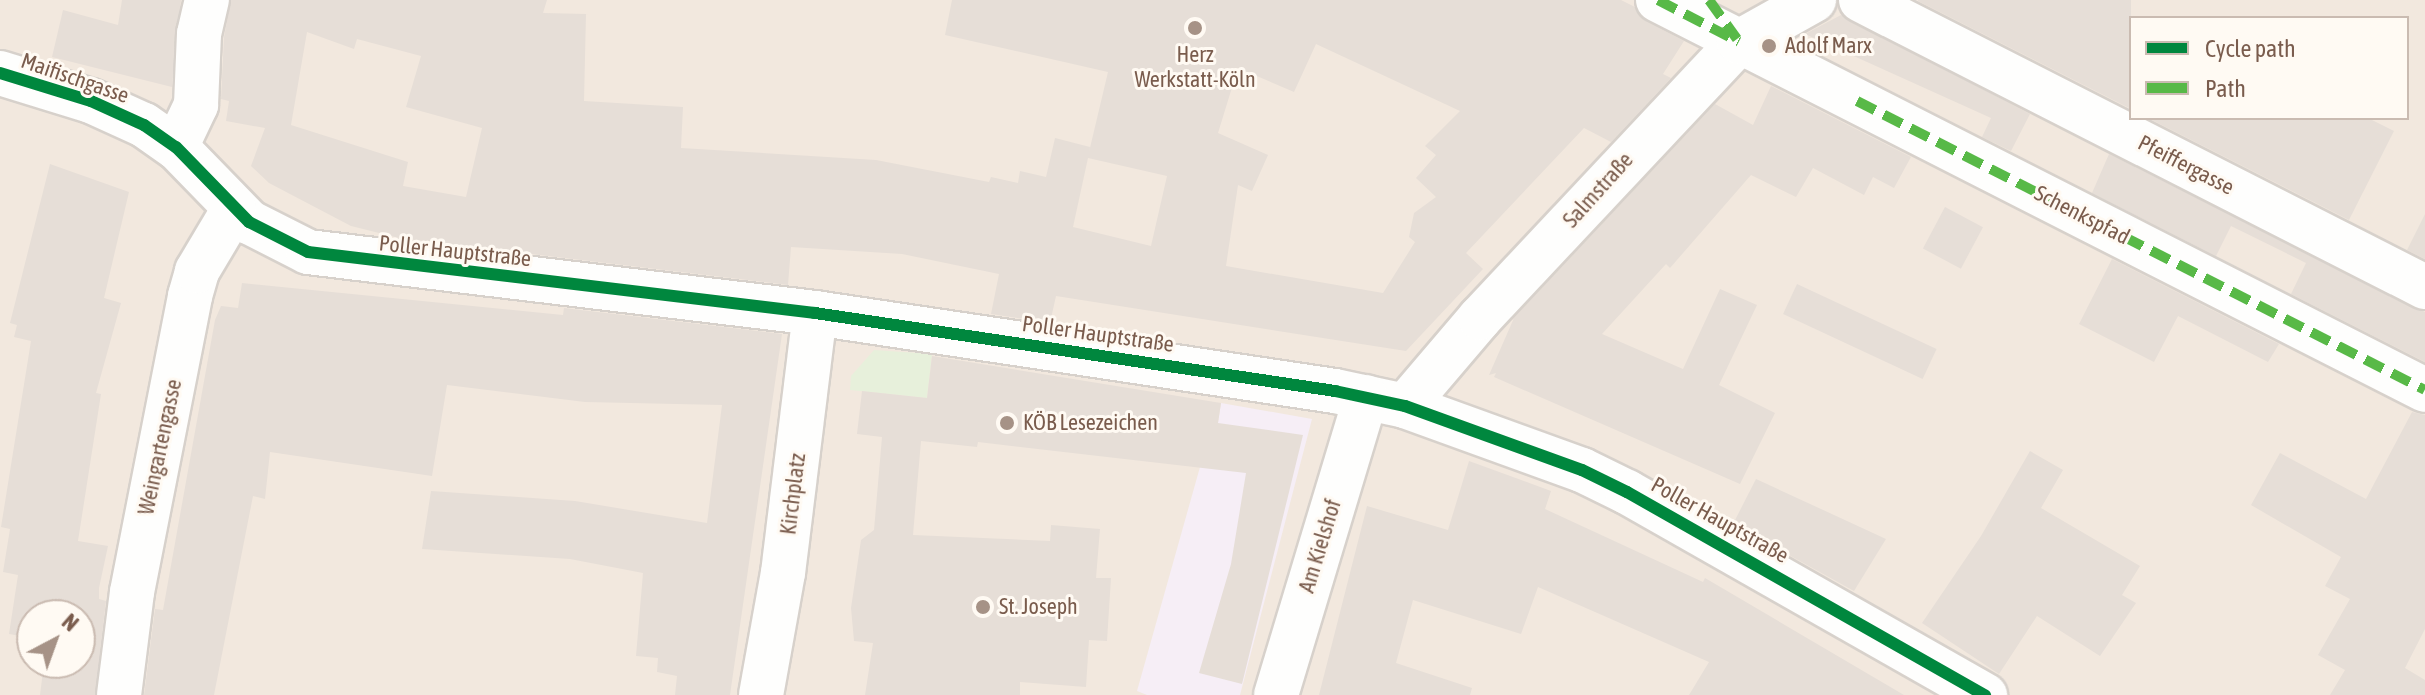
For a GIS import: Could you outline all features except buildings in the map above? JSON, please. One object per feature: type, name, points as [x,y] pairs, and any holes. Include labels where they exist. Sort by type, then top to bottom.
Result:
[{"type":"street","points":[[176,147],[196,105],[199,34],[207,0]]},
{"type":"street","name":"Schenkspfad","points":[[1658,0],[2425,390]]},
{"type":"street","points":[[1709,0],[1739,42]]},
{"type":"street","name":"Salmstraße","points":[[1386,402],[1489,308],[1739,42],[1814,0]]},
{"type":"street","name":"Pfeiffergasse","points":[[1861,0],[2425,287]]},
{"type":"street","name":"Maifischgasse","points":[[0,73],[91,101],[144,125],[176,147]]},
{"type":"street","name":"Poller Hauptstraße","points":[[176,147],[249,222],[326,256],[815,313],[1386,402],[1616,486],[1985,695]]},
{"type":"street","name":"Weingartengasse","points":[[119,695],[135,577],[190,296],[197,271],[234,209]]},
{"type":"street","name":"Kirchplatz","points":[[763,684],[783,573],[815,313]]},
{"type":"street","name":"Am Kielshof","points":[[1276,695],[1386,402]]},
{"type":"shaded area","points":[[0,0],[2425,0],[2425,695],[0,695]]},
{"type":"shaded area","points":[[1221,403],[1312,419],[1240,695],[1147,695],[1137,691],[1200,467],[1211,468]]},
{"type":"green space","points":[[874,350],[932,354],[927,398],[850,390],[851,376]]},
{"type":"marked path","points":[[1658,0],[1739,42]]},
{"type":"marked path","points":[[1709,0],[1737,39]]},
{"type":"marked path","points":[[1857,101],[2425,390]]},
{"type":"cycle path","points":[[0,73],[91,101],[144,125],[176,147],[249,222],[308,252],[815,313],[1335,391],[1405,406],[1582,470],[1627,492],[1985,695]]},
{"type":"place","name":"Herz Werkstatt-Köln","points":[[1195,28]]},
{"type":"place","name":"Adolf Marx","points":[[1769,46]]},
{"type":"place","name":"KÖB Lesezeichen","points":[[1007,423]]},
{"type":"place","name":"St. Joseph","points":[[983,607]]}]
